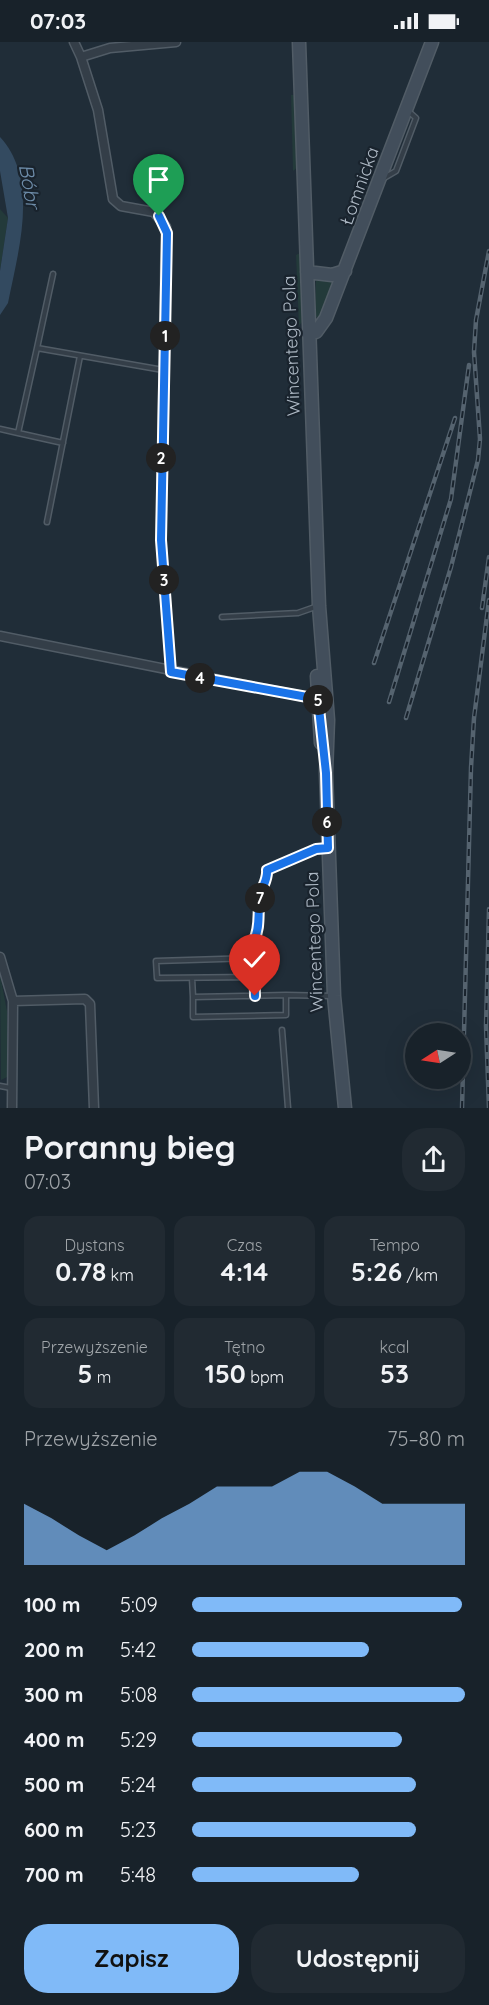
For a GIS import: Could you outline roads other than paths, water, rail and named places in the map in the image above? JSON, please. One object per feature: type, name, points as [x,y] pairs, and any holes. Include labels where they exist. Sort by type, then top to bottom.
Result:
[{"type":"street","points":[[74,42],[98,110],[111,192],[116,204],[154,212],[166,226],[161,540],[171,672]]},
{"type":"street","points":[[81,57],[110,48],[176,42]]},
{"type":"street","name":"Wincentego Pola","points":[[299,42],[334,996],[345,1108]]},
{"type":"street","name":"Łomnicka","points":[[309,333],[316,333],[322,327],[381,180],[432,42]]},
{"type":"street","points":[[307,272],[333,275],[345,271]]},
{"type":"street","points":[[0,636],[323,703]]},
{"type":"street","points":[[0,957],[13,1001],[12,1108]]},
{"type":"street","points":[[13,1001],[85,999],[90,1004],[94,1108]]},
{"type":"lane","points":[[18,433],[53,274]]},
{"type":"lane","points":[[37,348],[164,370]]},
{"type":"lane","points":[[47,522],[80,356]]},
{"type":"lane","points":[[0,429],[63,443]]},
{"type":"lane","points":[[222,617],[298,614],[319,606]]},
{"type":"lane","points":[[255,996],[254,958],[260,896],[268,879],[267,870],[316,849],[328,848]]},
{"type":"lane","points":[[254,958],[156,961],[157,978],[255,977]]},
{"type":"lane","points":[[192,978],[193,1017],[286,1015],[286,995]]},
{"type":"lane","points":[[193,997],[286,995],[316,998],[334,996]]},
{"type":"lane","points":[[282,1030],[288,1108]]},
{"type":"lane","points":[[0,1086],[13,1088]]},
{"type":"water","points":[[0,137],[12,154],[20,174],[23,217],[17,262],[8,303],[0,315],[0,271],[8,218],[0,171]]},
{"type":"railway","points":[[406,718],[451,567],[478,460],[480,439],[474,352],[476,320],[489,251]]},
{"type":"railway","points":[[389,702],[451,499],[469,365]]},
{"type":"railway","points":[[374,663],[455,418]]},
{"type":"railway","points":[[482,608],[489,557]]},
{"type":"railway","points":[[462,1108],[471,768],[474,718],[489,600]]},
{"type":"railway","points":[[489,909],[486,1026],[489,1108]]},
{"type":"water label","name":"Bóbr","points":[[30,186]]}]
